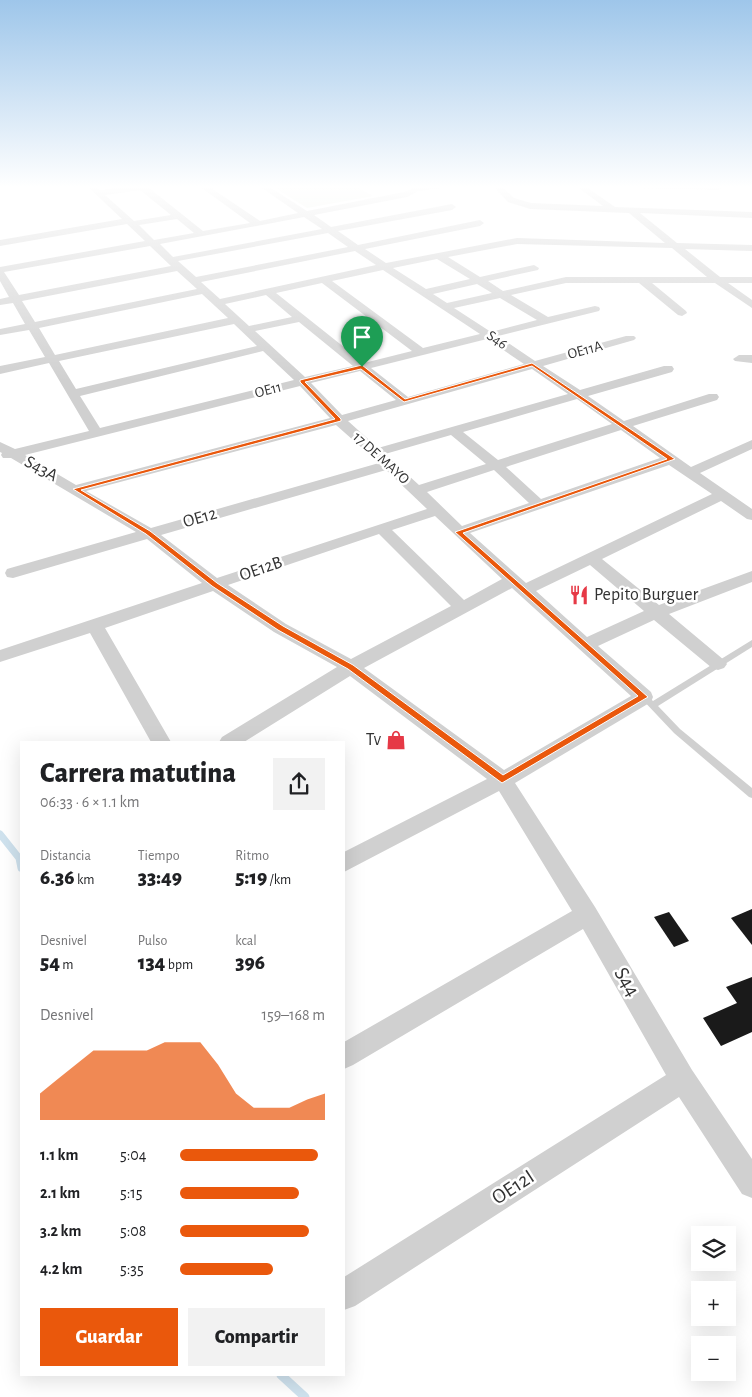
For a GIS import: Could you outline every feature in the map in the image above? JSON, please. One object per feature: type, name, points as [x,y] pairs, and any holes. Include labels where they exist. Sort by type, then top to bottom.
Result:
[{"type":"street","points":[[96,432],[0,272],[109,251]]},
{"type":"street","name":"17 DE MAYO","points":[[161,251],[264,348],[302,381],[339,420],[417,490],[436,511],[648,701]]},
{"type":"street","points":[[0,302],[231,251]]},
{"type":"street","points":[[192,281],[337,251]]},
{"type":"street","name":"S46","points":[[363,251],[579,395],[752,516]]},
{"type":"street","points":[[216,303],[464,251]]},
{"type":"street","points":[[681,251],[752,305]]},
{"type":"street","points":[[439,256],[546,321]]},
{"type":"street","points":[[426,292],[534,268]]},
{"type":"street","points":[[324,280],[422,353]]},
{"type":"street","points":[[447,306],[566,280],[752,280]]},
{"type":"street","points":[[642,280],[682,313]]},
{"type":"street","points":[[0,332],[204,291]]},
{"type":"street","points":[[268,292],[404,400]]},
{"type":"street","name":"OE11","points":[[4,452],[96,432],[595,309]]},
{"type":"street","points":[[246,330],[301,318]]},
{"type":"street","points":[[0,370],[236,320]]},
{"type":"street","name":"OE11A","points":[[76,489],[339,420],[404,400],[630,338]]},
{"type":"street","points":[[72,394],[264,348]]},
{"type":"street","points":[[739,359],[752,359]]},
{"type":"street","points":[[376,453],[668,369]]},
{"type":"street","points":[[417,490],[713,397]]},
{"type":"street","points":[[454,431],[495,464],[539,505]]},
{"type":"street","points":[[691,472],[752,444]]},
{"type":"street","name":"S43A","points":[[4,452],[76,489],[148,533],[214,584],[280,628],[350,667],[502,780]]},
{"type":"street","points":[[459,532],[672,459]]},
{"type":"street","name":"OE12","points":[[14,573],[387,465]]},
{"type":"street","points":[[234,741],[350,667],[462,608],[591,558],[722,495]]},
{"type":"street","name":"OE12B","points":[[0,656],[95,626],[214,584],[436,511]]},
{"type":"street","points":[[381,528],[462,608]]},
{"type":"street","points":[[591,558],[718,664]]},
{"type":"street","points":[[586,644],[655,613],[752,576]]},
{"type":"street","points":[[95,626],[160,741]]},
{"type":"street","points":[[348,856],[502,780],[648,701]]},
{"type":"street","name":"S44","points":[[502,780],[587,914],[683,1079],[752,1184]]},
{"type":"street","points":[[345,1055],[587,914]]},
{"type":"street","name":"OE12I","points":[[345,1294],[683,1079]]},
{"type":"lane","points":[[752,643],[718,664],[648,701],[677,731],[752,794]]},
{"type":"building","points":[[752,909],[752,945],[731,918]]},
{"type":"building","points":[[669,912],[689,941],[674,947],[654,917]]},
{"type":"building","points":[[752,977],[752,1032],[721,1046],[703,1018],[737,1003],[726,987]]},
{"type":"waterway","points":[[0,834],[19,858],[20,863]]},
{"type":"waterway","points":[[282,1376],[305,1397]]},
{"type":"place","name":"Pepito Burguer","points":[[579,595]]},
{"type":"place","name":"Tv","points":[[396,740]]},
{"type":"route","points":[[532,364],[672,459],[459,532],[644,697],[502,780],[350,667],[280,628],[214,584],[148,533],[76,489],[339,420],[302,381],[362,367],[404,400],[532,364]]}]
